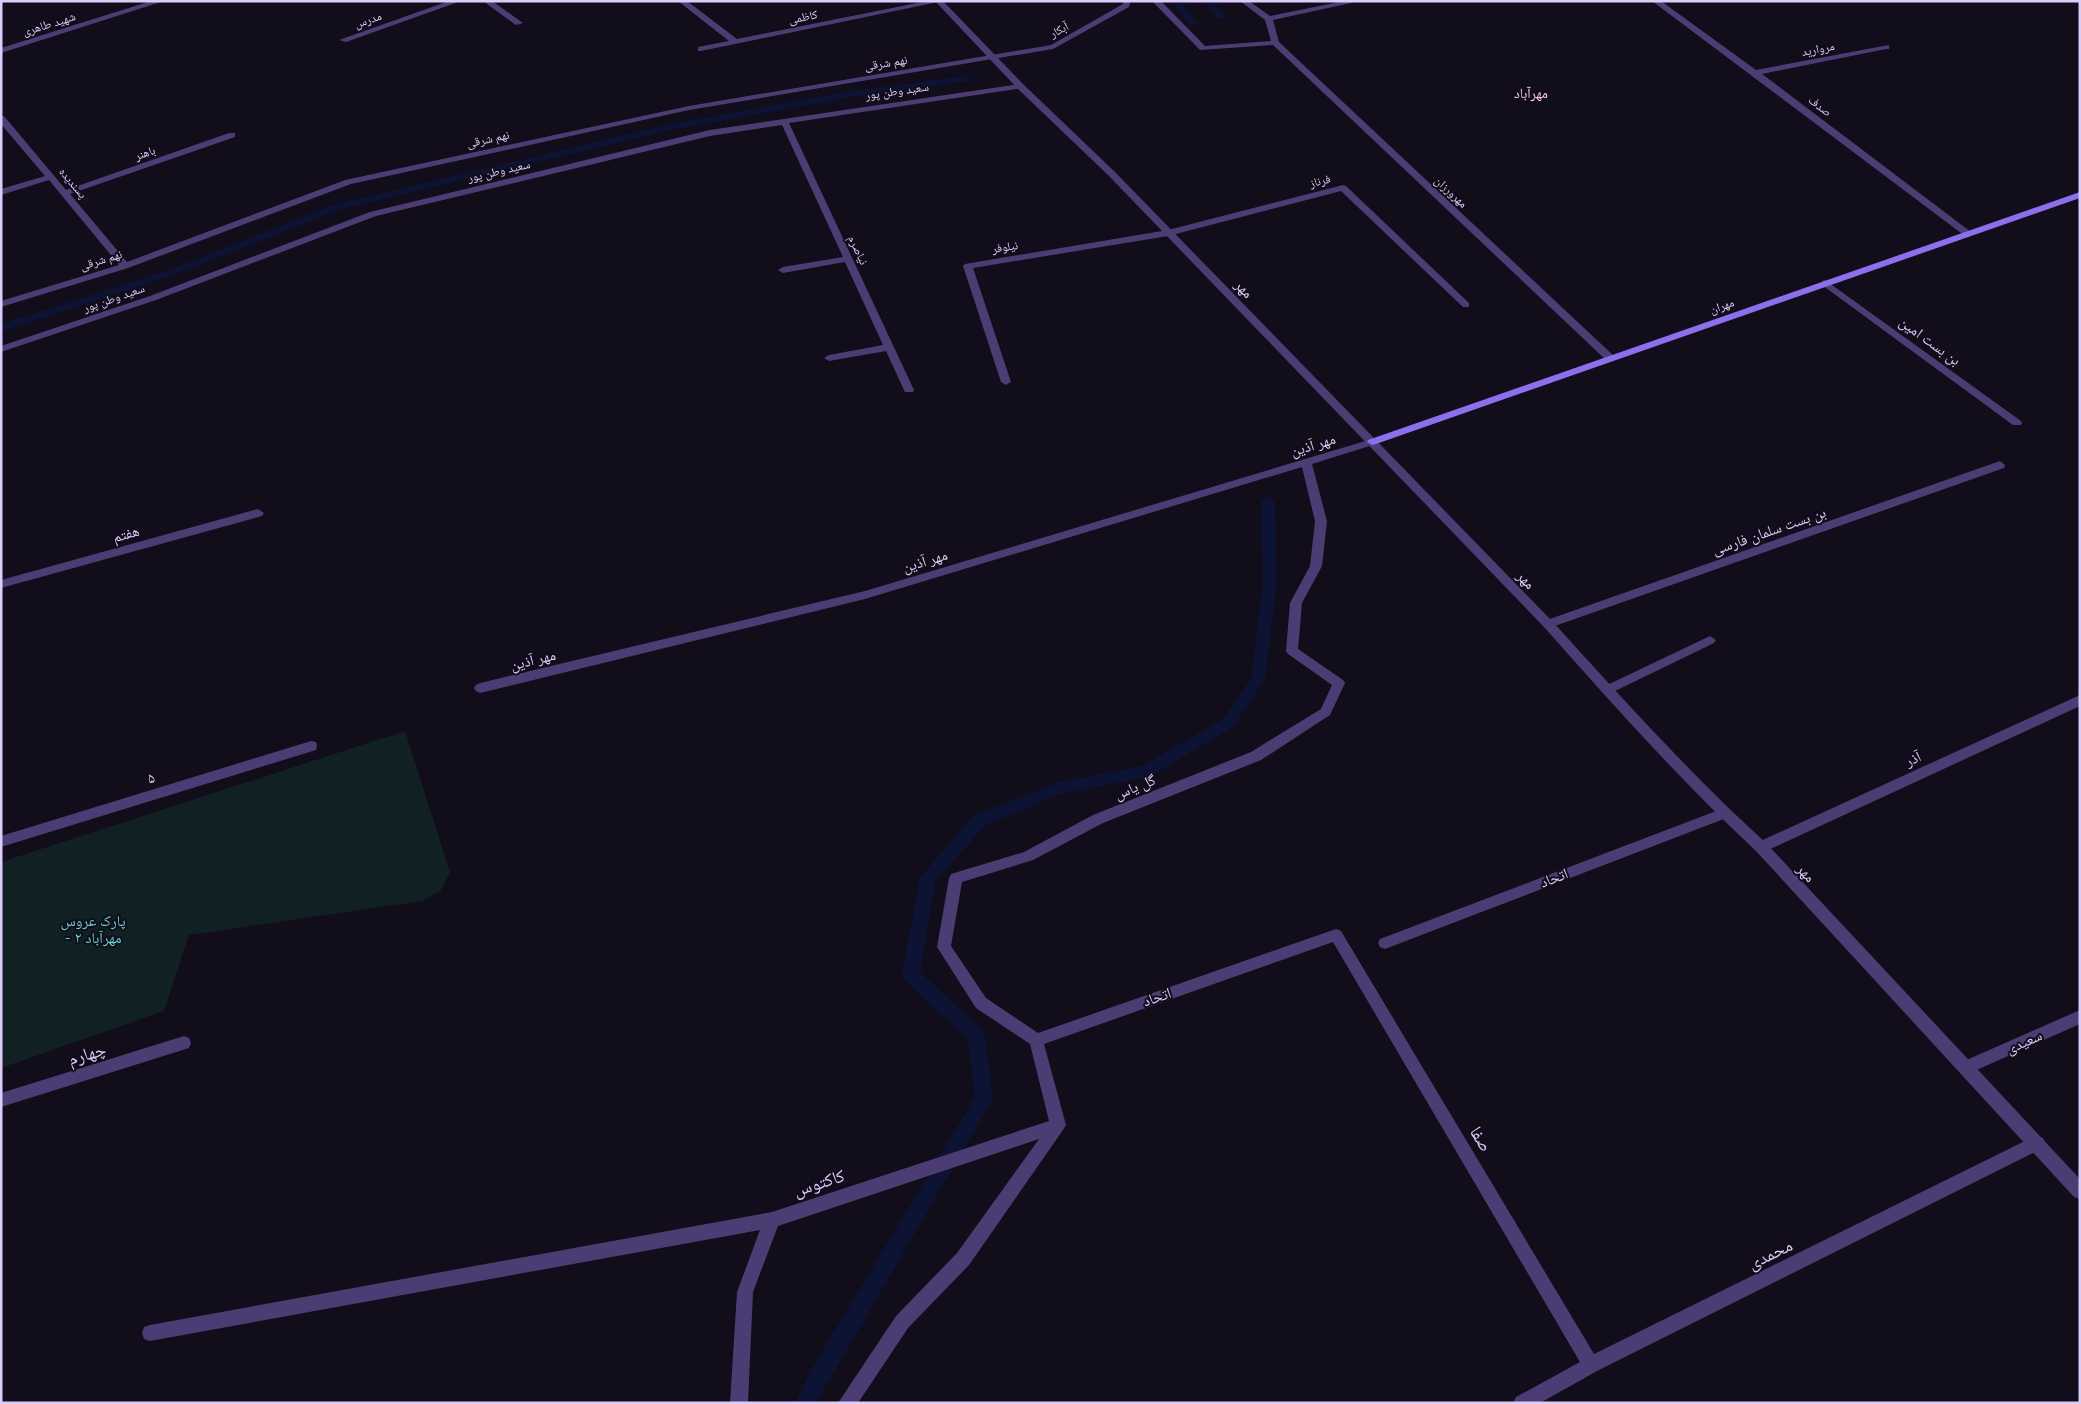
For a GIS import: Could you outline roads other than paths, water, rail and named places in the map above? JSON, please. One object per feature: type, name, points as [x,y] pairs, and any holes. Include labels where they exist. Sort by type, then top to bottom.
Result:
[{"type":"main road","name":"مهران","points":[[1372,442],[2080,195]]},
{"type":"street","name":"شهید طاهری","points":[[1,51],[160,1]]},
{"type":"street","name":"مدرس","points":[[343,40],[457,1]]},
{"type":"street","points":[[487,1],[519,23]]},
{"type":"street","points":[[682,1],[734,42]]},
{"type":"street","name":"کاظمی","points":[[701,49],[939,1]]},
{"type":"street","name":"مهر","points":[[939,1],[996,58],[1020,86],[1112,174],[1548,624],[1607,690],[1724,813],[1761,847],[1967,1066],[2080,1191]]},
{"type":"street","points":[[1156,1],[1203,48],[1275,43],[1269,19],[1244,1]]},
{"type":"street","points":[[1269,19],[1356,1]]},
{"type":"street","name":"صدف","points":[[1656,1],[1755,73],[1968,234]]},
{"type":"street","name":"آبکار","points":[[996,58],[1053,47],[1125,2]]},
{"type":"street","name":"مهرورزان","points":[[1275,43],[1610,358]]},
{"type":"street","name":"مروارید","points":[[1755,73],[1886,47]]},
{"type":"street","name":"نهم شرقی","points":[[1,304],[125,266],[348,182],[689,108],[996,58]]},
{"type":"street","name":"سعید وطن پور","points":[[1,349],[153,298],[373,214],[710,134],[784,121],[1020,86]]},
{"type":"street","name":"پسندیده","points":[[1,118],[125,266]]},
{"type":"street","name":"نیاصرم","points":[[784,121],[909,390]]},
{"type":"street","name":"باهنر","points":[[66,194],[232,135]]},
{"type":"street","points":[[1,192],[51,177]]},
{"type":"street","name":"فرناز","points":[[1168,233],[1342,188],[1466,305]]},
{"type":"street","name":"نیلوفر","points":[[1006,382],[968,266],[1168,233]]},
{"type":"street","points":[[783,270],[848,259]]},
{"type":"street","name":"بن بست امین","points":[[1825,283],[2017,423]]},
{"type":"street","points":[[829,358],[889,347]]},
{"type":"street","name":"مهر آذین","points":[[480,688],[865,595],[1372,442]]},
{"type":"street","name":"گل یاس","points":[[1036,1040],[981,1003],[944,947],[956,878],[1028,856],[1098,819],[1256,756],[1326,712],[1339,683],[1292,651],[1296,603],[1316,566],[1321,522],[1306,462]]},
{"type":"street","name":"بن بست سلمان فارسی","points":[[1548,624],[2000,465]]},
{"type":"street","name":"هفتم","points":[[1,584],[258,513]]},
{"type":"street","points":[[1607,690],[1710,640]]},
{"type":"street","name":"آذر","points":[[1761,847],[2080,700]]},
{"type":"street","name":"۵","points":[[1,842],[311,746]]},
{"type":"street","name":"اتحاد","points":[[1385,943],[1724,813]]},
{"type":"street","name":"اتحاد","points":[[1036,1040],[1336,935]]},
{"type":"street","name":"صفا","points":[[1336,935],[1591,1364]]},
{"type":"street","name":"سعیدی","points":[[1967,1066],[2080,1017]]},
{"type":"street","points":[[847,1403],[902,1322],[963,1258],[1058,1125],[1036,1040]]},
{"type":"street","name":"چهارم","points":[[1,1100],[184,1043]]},
{"type":"street","name":"کاکتوس","points":[[150,1333],[772,1220],[1058,1125]]},
{"type":"street","name":"محمدی","points":[[1522,1403],[1591,1364],[2037,1143]]},
{"type":"street","points":[[738,1403],[745,1292],[772,1220]]},
{"type":"waterway","points":[[1176,1],[1192,23]]},
{"type":"waterway","points":[[1208,1],[1220,17]]},
{"type":"waterway","points":[[1,328],[170,273],[337,207],[671,127],[851,94],[966,79]]},
{"type":"waterway","points":[[805,1403],[821,1372],[984,1098],[976,1036],[911,975],[928,877],[980,820],[1059,788],[1146,772],[1228,723],[1258,679],[1270,582],[1268,503]]},
{"type":"district","name":"مهرآباد","points":[[1531,93]]},
{"type":"park label","name":"پارک عروس - مهرآباد ۲","points":[[93,930]]}]
